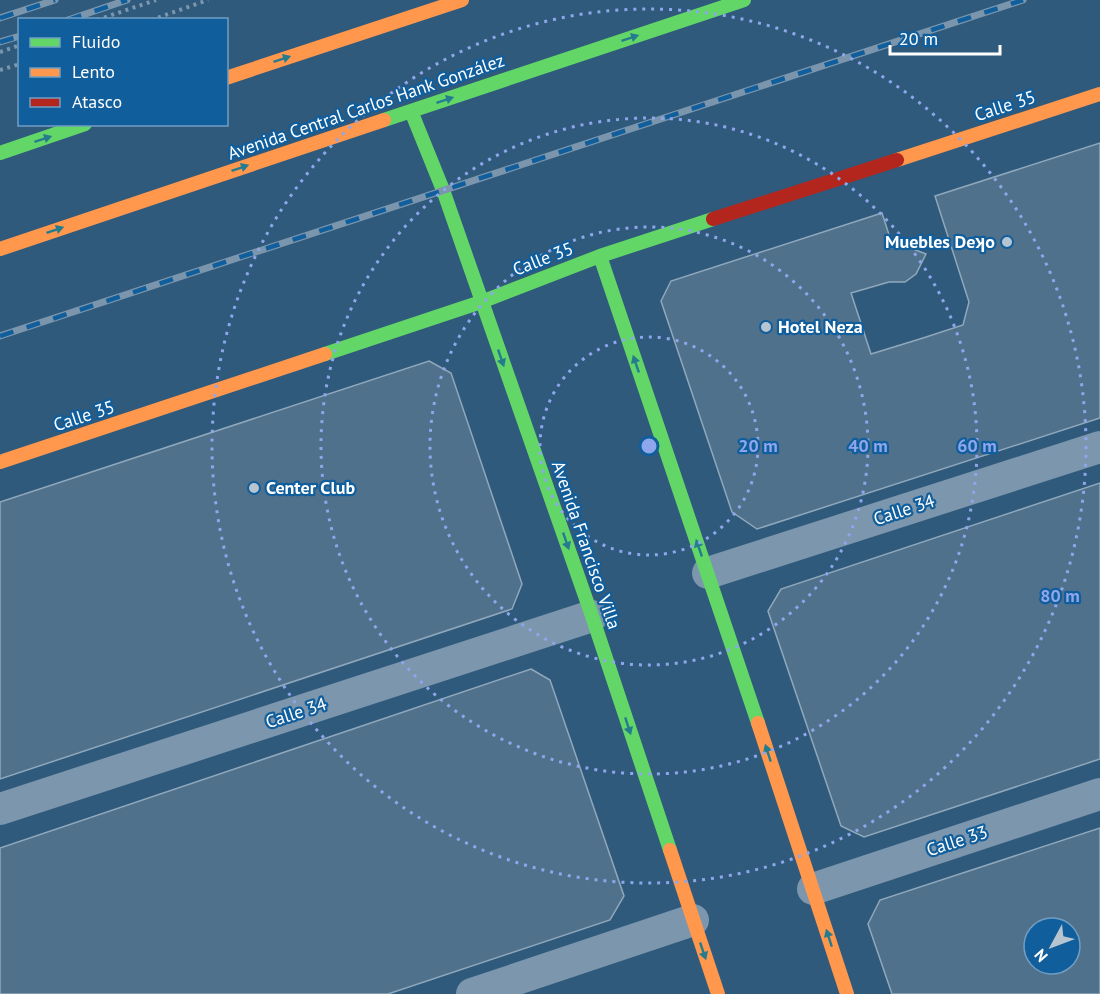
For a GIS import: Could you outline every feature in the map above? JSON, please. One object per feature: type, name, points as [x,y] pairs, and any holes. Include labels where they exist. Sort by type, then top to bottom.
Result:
[{"type":"main road","points":[[228,77],[462,0]]},
{"type":"main road","name":"Avenida Central Carlos Hank González","points":[[0,249],[744,0]]},
{"type":"main road","name":"Calle 35","points":[[0,462],[481,302],[600,256],[1100,94]]},
{"type":"main road","name":"Avenida Francisco Villa","points":[[411,111],[443,190],[592,616],[718,994]]},
{"type":"main road","points":[[0,153],[79,126]]},
{"type":"main road","points":[[600,256],[708,573],[847,994]]},
{"type":"street","name":"Calle 34","points":[[708,573],[1100,447]]},
{"type":"street","name":"Calle 34","points":[[0,809],[592,616]]},
{"type":"street","name":"Calle 33","points":[[813,889],[1100,794]]},
{"type":"street","points":[[472,994],[693,920]]},
{"type":"path","points":[[103,18],[156,0]]},
{"type":"path","points":[[157,18],[208,0]]},
{"type":"path","points":[[0,52],[18,46]]},
{"type":"path","points":[[0,70],[18,65]]},
{"type":"building","points":[[1100,143],[1100,418],[757,529],[732,512],[661,301],[671,281],[882,213],[891,241],[926,254],[916,274],[905,282],[889,282],[851,293],[871,354],[923,338],[963,325],[969,302],[935,196]]},
{"type":"building","points":[[429,361],[451,373],[522,584],[512,609],[0,779],[0,502]]},
{"type":"building","points":[[1100,483],[1100,759],[864,837],[841,826],[768,611],[781,589]]},
{"type":"building","points":[[531,669],[550,680],[624,896],[610,920],[388,994],[0,994],[0,848]]},
{"type":"building","points":[[1100,828],[1100,994],[892,994],[868,924],[880,900]]},
{"type":"railway","points":[[0,18],[55,0]]},
{"type":"railway","points":[[74,18],[127,0]]},
{"type":"railway","points":[[0,336],[1023,0]]},
{"type":"railway","points":[[0,42],[18,37]]},
{"type":"traffic: fast","points":[[384,120],[744,0]]},
{"type":"traffic: fast","points":[[411,111],[443,190],[592,616],[670,850]]},
{"type":"traffic: fast","points":[[0,153],[79,126]]},
{"type":"traffic: fast","points":[[325,354],[481,302],[600,256],[713,219]]},
{"type":"traffic: fast","points":[[600,256],[758,723]]},
{"type":"traffic: slow","points":[[228,77],[462,0]]},
{"type":"traffic: slow","points":[[897,160],[1100,94]]},
{"type":"traffic: slow","points":[[0,249],[384,120]]},
{"type":"traffic: slow","points":[[0,462],[325,354]]},
{"type":"traffic: slow","points":[[758,723],[847,994]]},
{"type":"traffic: slow","points":[[670,850],[718,994]]},
{"type":"traffic: jam","points":[[713,219],[897,160]]},
{"type":"place","name":"Muebles Deʞo","points":[[1007,242]]},
{"type":"place","name":"Hotel Neza","points":[[766,327]]},
{"type":"place","name":"Center Club","points":[[254,488]]}]
